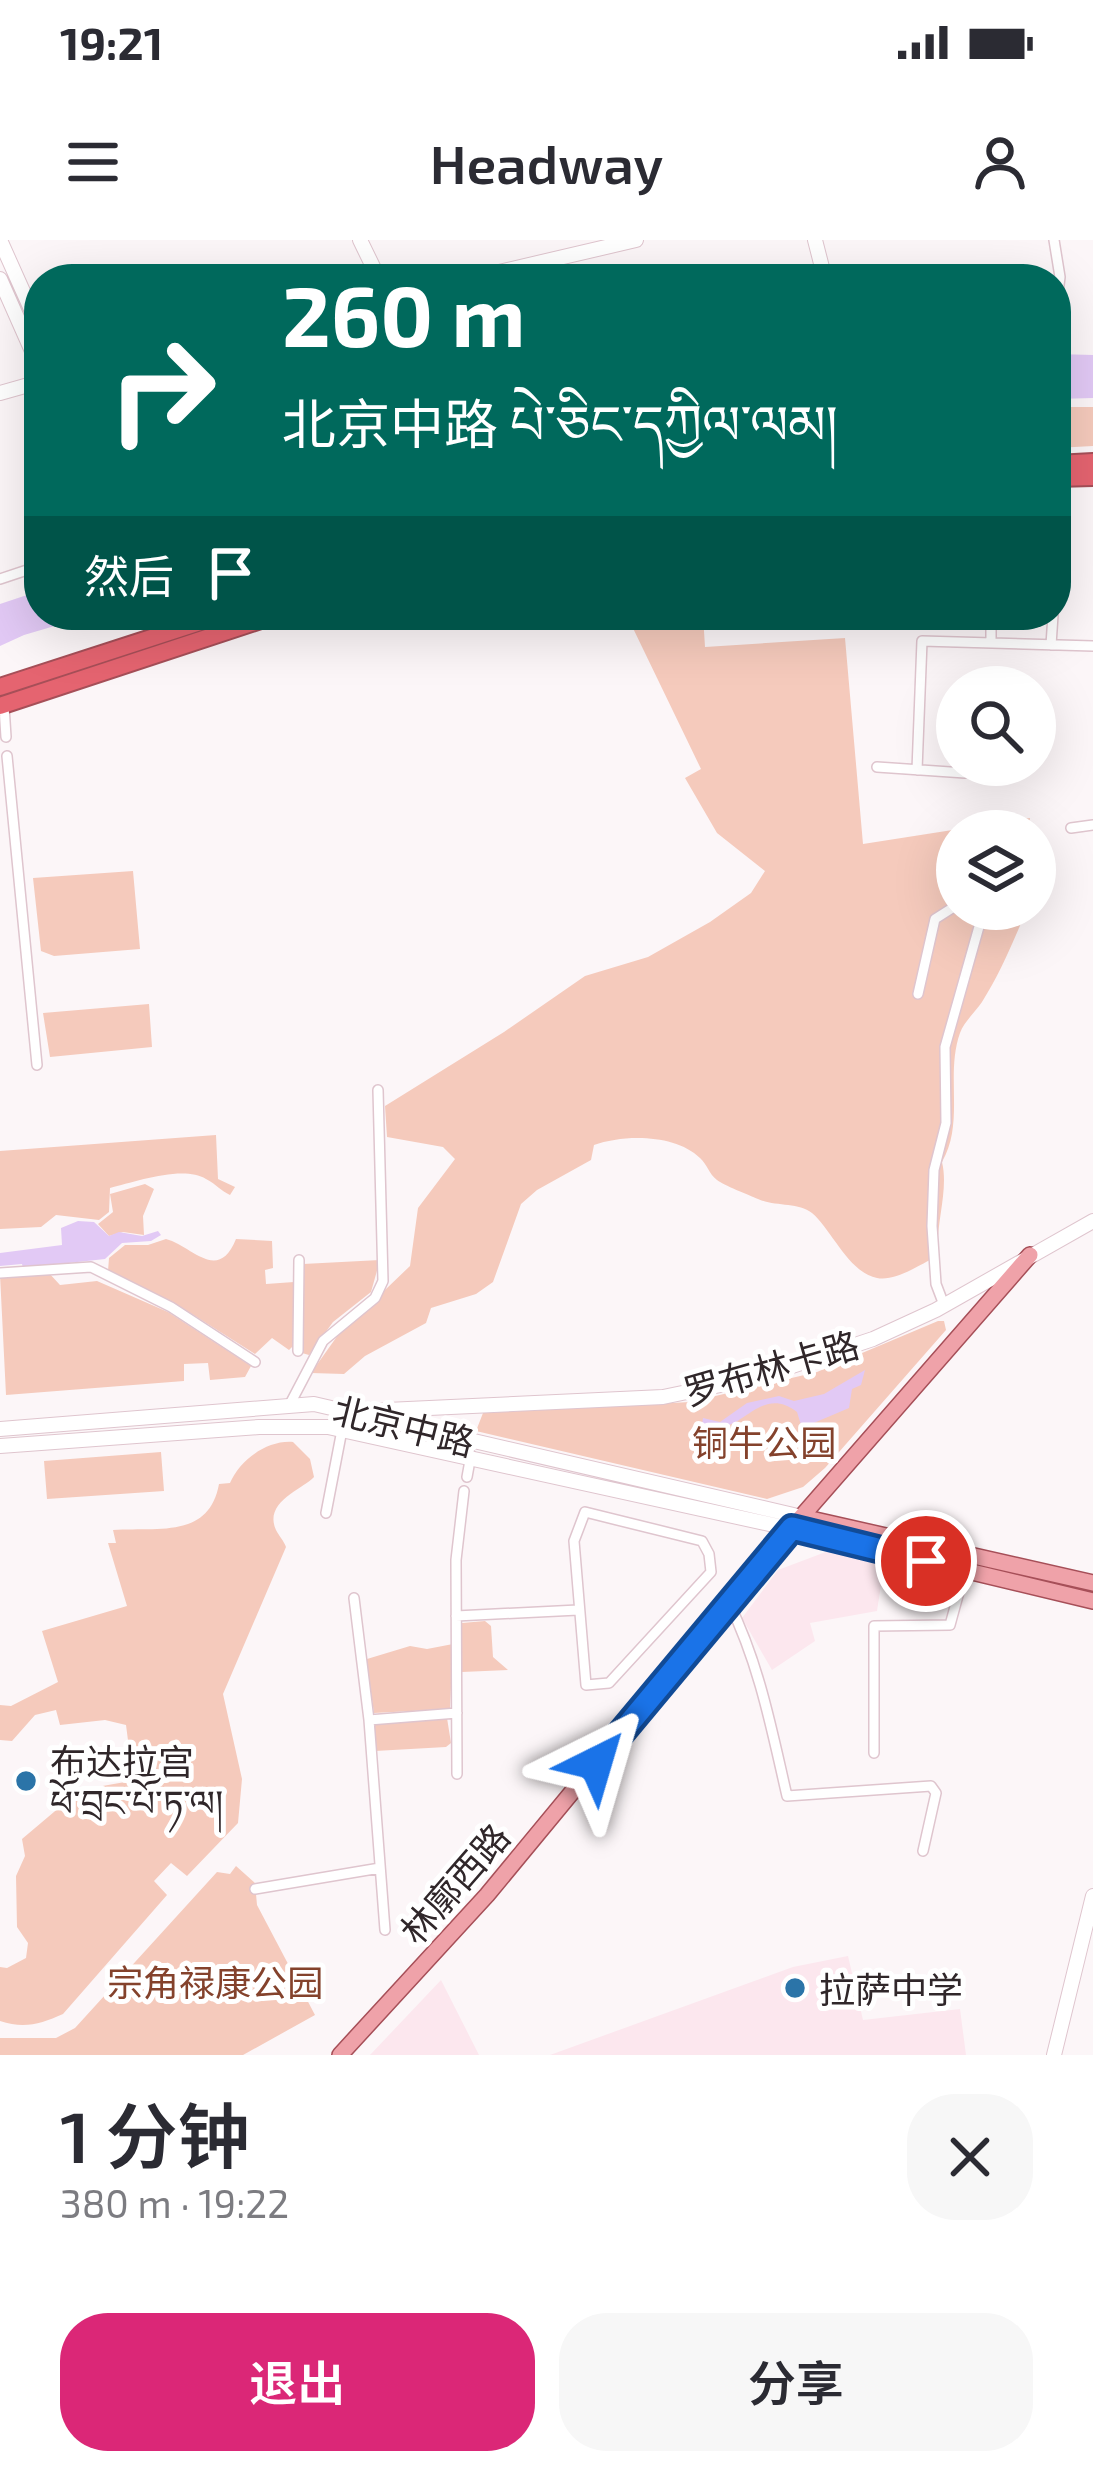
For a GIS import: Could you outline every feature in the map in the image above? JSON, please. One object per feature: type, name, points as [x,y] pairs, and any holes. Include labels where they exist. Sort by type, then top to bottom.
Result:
[{"type":"highway","points":[[1,700],[168,632]]},
{"type":"main road","points":[[1,240],[24,293]]},
{"type":"main road","points":[[533,264],[636,240]]},
{"type":"main road","points":[[0,279],[24,334]]},
{"type":"main road","name":"罗布林卡路","points":[[348,1411],[663,1397],[707,1390],[873,1340],[1093,1220]]},
{"type":"main road","name":"林廓西路","points":[[340,2055],[487,1895],[729,1603],[1030,1255]]},
{"type":"main road","name":"北京中路","points":[[0,1429],[314,1404],[797,1523]]},
{"type":"main road","name":"北京中路","points":[[0,1446],[260,1427],[342,1429],[797,1523]]},
{"type":"main road","points":[[797,1523],[1093,1601]]},
{"type":"main road","points":[[797,1523],[1093,1583]]},
{"type":"main road","points":[[1054,2055],[1093,1896]]},
{"type":"street","points":[[992,630],[992,643]]},
{"type":"street","points":[[1052,630],[1052,645]]},
{"type":"street","points":[[917,770],[922,641],[1093,646]]},
{"type":"street","points":[[1,700],[6,737]]},
{"type":"street","points":[[7,756],[38,1065]]},
{"type":"street","points":[[877,767],[936,771]]},
{"type":"street","points":[[1071,828],[1093,825]]},
{"type":"street","points":[[918,994],[936,919]]},
{"type":"street","points":[[944,1305],[936,1284],[932,1226],[934,1170],[946,1123],[945,1047],[978,930]]},
{"type":"street","points":[[290,1404],[323,1341],[374,1298],[383,1281],[378,1090]]},
{"type":"street","points":[[298,1351],[299,1260]]},
{"type":"street","points":[[0,1273],[91,1267],[171,1306],[255,1362]]},
{"type":"street","points":[[326,1513],[342,1429]]},
{"type":"street","points":[[467,1477],[471,1455]]},
{"type":"street","points":[[457,1774],[456,1560],[464,1491]]},
{"type":"street","points":[[585,1512],[702,1541],[709,1554],[711,1572],[609,1683],[586,1685],[578,1610],[574,1541],[585,1512]]},
{"type":"street","points":[[874,1753],[874,1626],[950,1625],[965,1570]]},
{"type":"street","points":[[354,1598],[385,1930]]},
{"type":"street","points":[[729,1603],[764,1698],[787,1796],[932,1786],[936,1793],[923,1851]]},
{"type":"street","points":[[457,1616],[578,1610]]},
{"type":"street","points":[[369,1720],[457,1714]]},
{"type":"street","points":[[255,1888],[380,1868]]},
{"type":"shaded area","points":[[1071,354],[1093,355],[1093,398],[1071,399]]},
{"type":"shaded area","points":[[24,596],[24,630],[41,630],[0,646],[0,604]]},
{"type":"shaded area","points":[[78,1221],[94,1222],[109,1236],[158,1231],[161,1235],[151,1241],[122,1243],[105,1259],[0,1266],[0,1253],[62,1245],[61,1228]]},
{"type":"shaded area","points":[[865,1370],[861,1385],[852,1389],[849,1408],[802,1428],[797,1412],[783,1404],[759,1407],[727,1426],[702,1424],[703,1418],[720,1422],[747,1403],[824,1394]]},
{"type":"shaded area","points":[[831,1550],[885,1559],[877,1611],[810,1623],[815,1641],[772,1670],[742,1618],[778,1570]]},
{"type":"shaded area","name":"拉萨中学","points":[[848,1956],[863,2020],[960,2009],[966,2055],[550,2055],[793,1967]]},
{"type":"shaded area","points":[[441,1980],[479,2055],[370,2055]]},
{"type":"green space","points":[[1071,407],[1093,407],[1093,446],[1071,447]]},
{"type":"green space","points":[[634,630],[704,630],[705,647],[845,638],[863,844],[936,833],[936,930],[1018,930],[995,980],[962,1029],[956,1049],[954,1115],[942,1162],[938,1256],[900,1275],[877,1278],[857,1268],[812,1213],[725,1185],[690,1150],[649,1138],[606,1141],[594,1145],[591,1160],[521,1204],[493,1282],[476,1294],[431,1308],[426,1323],[365,1356],[344,1374],[311,1373],[338,1335],[410,1266],[418,1208],[455,1159],[443,1147],[387,1137],[385,1106],[585,976],[648,957],[710,922],[751,893],[765,871],[717,833],[685,778],[701,769]]},
{"type":"green space","points":[[133,871],[140,949],[54,956],[41,951],[33,878]]},
{"type":"green space","points":[[149,1004],[152,1047],[50,1057],[43,1013]]},
{"type":"green space","points":[[216,1135],[218,1179],[235,1187],[230,1195],[196,1175],[159,1176],[110,1188],[109,1212],[99,1220],[56,1215],[41,1227],[0,1229],[0,1151]]},
{"type":"green space","points":[[145,1184],[154,1189],[143,1216],[144,1235],[109,1236],[98,1224],[113,1212],[110,1194]]},
{"type":"green space","points":[[166,1239],[213,1260],[229,1252],[236,1239],[272,1241],[273,1268],[265,1270],[266,1284],[294,1282],[294,1345],[289,1350],[272,1338],[255,1354],[173,1302],[108,1271],[109,1258],[125,1245]]},
{"type":"green space","points":[[380,1260],[371,1292],[333,1322],[309,1355],[302,1353],[303,1264]]},
{"type":"green space","points":[[48,1272],[60,1285],[97,1281],[168,1312],[251,1366],[245,1377],[210,1380],[208,1363],[184,1364],[184,1381],[6,1395],[0,1275]]},
{"type":"green space","name":"铜牛公园","points":[[944,1321],[946,1330],[825,1468],[803,1487],[767,1499],[476,1431],[483,1413],[690,1402],[817,1372]]},
{"type":"green space","points":[[293,1442],[310,1459],[314,1477],[275,1512],[276,1530],[286,1547],[223,1694],[242,1779],[238,1823],[187,1876],[171,1863],[154,1881],[167,1895],[63,2014],[32,2024],[0,2021],[0,1967],[26,1958],[28,1943],[17,1927],[16,1876],[25,1856],[22,1839],[80,1790],[125,1782],[144,1767],[137,1750],[129,1748],[126,1725],[105,1720],[60,1725],[56,1710],[35,1715],[12,1741],[0,1740],[0,1705],[11,1706],[58,1682],[42,1631],[127,1606],[108,1543],[116,1543],[113,1530],[164,1529],[193,1522],[205,1514],[219,1484],[230,1483],[247,1459],[274,1444]]},
{"type":"green space","points":[[161,1452],[164,1491],[47,1499],[44,1461]]},
{"type":"green space","points":[[485,1621],[491,1626],[493,1657],[508,1670],[462,1672],[462,1623]]},
{"type":"green space","points":[[453,1644],[450,1709],[374,1713],[364,1645],[367,1659],[410,1646],[427,1649]]},
{"type":"green space","points":[[447,1718],[451,1743],[446,1747],[375,1751],[376,1723]]},
{"type":"green space","name":"宗角禄康公园","points":[[236,1866],[255,1883],[257,1905],[315,2015],[243,2055],[0,2055],[0,2038],[56,2038],[75,2028],[217,1872],[230,1874]]},
{"type":"place","name":"布达拉宫 ཕོ་བྲང་པོ་ཏ་ལ།","points":[[26,1781]]},
{"type":"place","name":"拉萨中学","points":[[795,1988]]},
{"type":"route","points":[[596,1763],[792,1528],[926,1561]]}]
